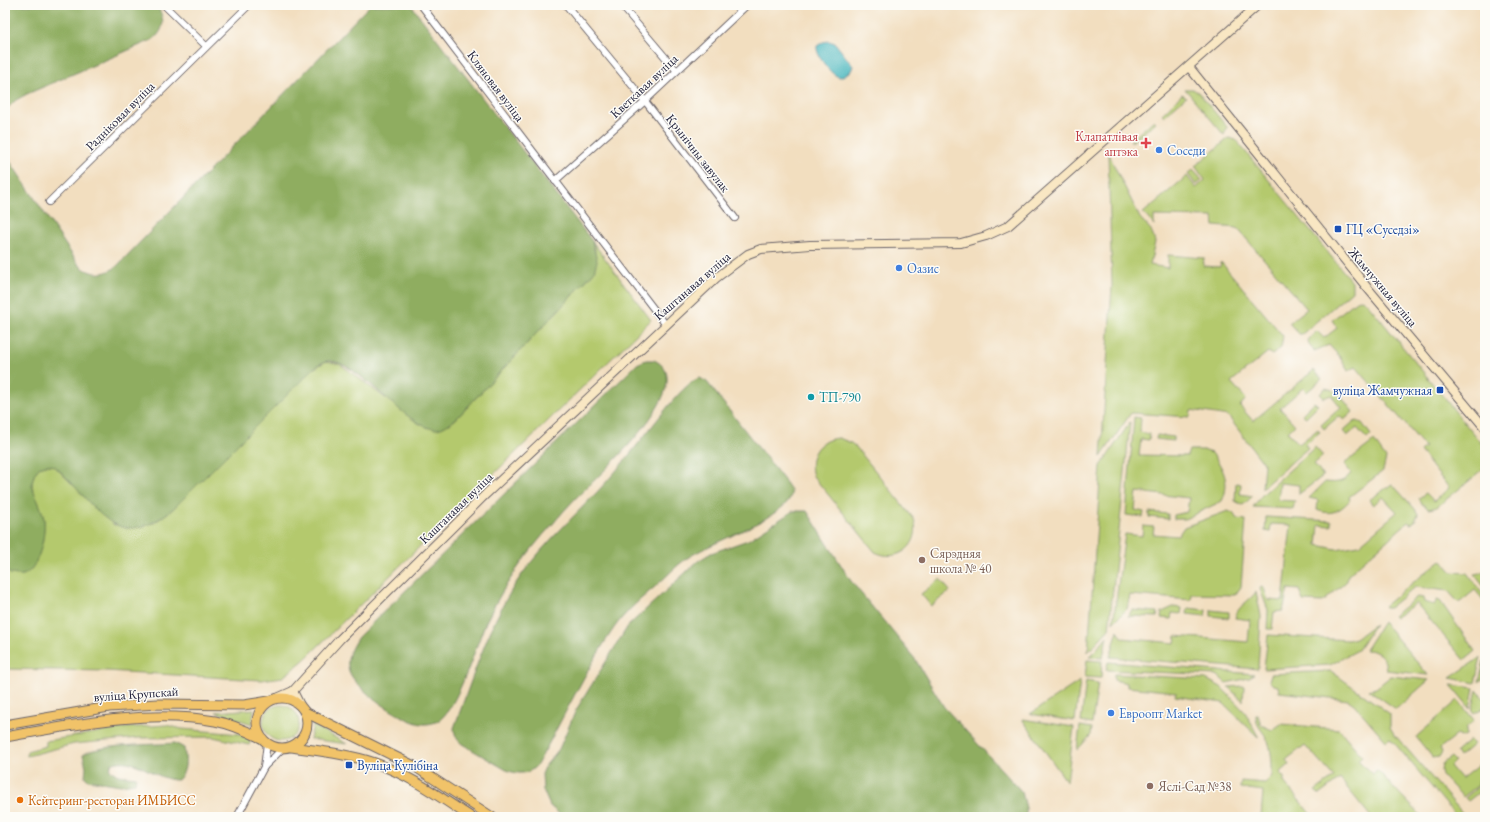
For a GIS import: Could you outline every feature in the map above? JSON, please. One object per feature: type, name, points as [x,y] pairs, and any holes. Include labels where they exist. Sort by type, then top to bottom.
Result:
[{"type":"main road","name":"Каштанавая вуліца","points":[[293,691],[340,639],[486,494],[716,278],[748,254],[761,249],[810,245],[961,243],[986,236],[1008,226],[1258,5]]},
{"type":"main road","name":"Жамчужная вуліца","points":[[1189,67],[1361,279],[1485,428]]},
{"type":"main road","points":[[287,748],[298,743],[304,736],[307,720],[293,691],[273,699],[258,714],[257,730],[264,740],[287,748],[352,756],[377,763],[410,778],[471,817]]},
{"type":"main road","points":[[273,699],[286,698],[303,709],[414,766],[492,817]]},
{"type":"main road","name":"вуліца Крупскай","points":[[5,725],[109,707],[158,704],[244,705],[273,699]]},
{"type":"main road","name":"вуліца Крупскай","points":[[5,737],[124,718],[151,716],[183,717],[216,721],[264,740]]},
{"type":"street","points":[[164,5],[206,46]]},
{"type":"street","name":"Радніковая вуліца","points":[[49,202],[249,5]]},
{"type":"street","name":"Кляновая вуліца","points":[[421,5],[666,325]]},
{"type":"street","name":"Крынічны завулак","points":[[566,5],[645,101],[735,218]]},
{"type":"street","points":[[621,5],[676,70]]},
{"type":"street","name":"Кветкавая вуліца","points":[[555,181],[645,101],[743,6]]},
{"type":"street","points":[[264,740],[264,767]]},
{"type":"street","points":[[237,817],[264,767],[287,748]]},
{"type":"green space","points":[[5,5],[156,5],[163,19],[163,24],[160,33],[152,40],[27,94],[16,100],[5,111]]},
{"type":"green space","points":[[370,5],[411,5],[592,241],[597,261],[594,272],[457,418],[441,428],[435,429],[423,426],[395,406],[366,380],[352,370],[338,363],[327,361],[321,363],[313,369],[174,508],[153,522],[135,528],[120,526],[107,519],[94,508],[69,480],[54,466],[44,465],[40,467],[33,478],[32,487],[44,519],[44,533],[40,551],[29,572],[23,575],[10,574],[5,568],[5,154],[79,265],[88,271],[97,273],[111,270],[116,267]]},
{"type":"green space","points":[[1185,89],[1193,89],[1199,93],[1227,127],[1224,135]]},
{"type":"green space","points":[[1182,94],[1186,97],[1164,116],[1162,114]]},
{"type":"green space","points":[[1154,120],[1156,122],[1134,141],[1130,141]]},
{"type":"green space","points":[[1229,138],[1236,140],[1352,282],[1352,291],[1302,334],[1299,334],[1289,323],[1307,309],[1237,228],[1214,226],[1213,217],[1154,216],[1154,225],[1143,213],[1187,176],[1196,188],[1205,180],[1195,166]]},
{"type":"green space","points":[[1108,153],[1140,218],[1151,230],[1155,242],[1150,265],[1168,268],[1168,255],[1204,258],[1203,266],[1220,267],[1221,262],[1283,336],[1281,348],[1272,355],[1268,352],[1231,382],[1246,399],[1240,406],[1253,421],[1314,370],[1322,379],[1307,392],[1303,388],[1280,408],[1295,425],[1288,432],[1299,444],[1318,429],[1320,432],[1305,444],[1308,448],[1262,488],[1264,464],[1228,416],[1191,410],[1190,417],[1131,413],[1101,457],[1112,286]]},
{"type":"green space","points":[[1193,170],[1202,180],[1196,185],[1188,174]]},
{"type":"green space","points":[[592,241],[651,320],[304,660],[283,677],[261,680],[107,671],[5,669],[5,569],[28,571],[40,550],[44,519],[32,487],[32,482],[35,473],[40,467],[44,465],[54,466],[114,525],[154,523],[174,508],[313,369],[326,361],[340,364],[420,424],[450,424],[594,272],[595,248]]},
{"type":"green space","points":[[1362,299],[1367,303],[1485,448],[1485,468],[1437,507],[1429,509],[1422,504],[1419,498],[1426,493],[1434,501],[1449,488],[1420,451],[1425,447],[1356,367],[1348,371],[1339,356],[1329,345],[1314,351],[1309,345],[1308,340],[1317,331],[1324,338],[1337,328],[1332,320],[1356,301]]},
{"type":"green space","points":[[646,360],[654,360],[666,372],[666,388],[657,408],[642,430],[624,451],[561,514],[533,547],[516,571],[486,622],[459,691],[445,715],[433,723],[417,723],[389,709],[369,694],[353,678],[348,666],[349,653],[358,637],[637,364]]},
{"type":"green space","points":[[700,378],[707,382],[787,484],[791,491],[791,495],[786,503],[776,512],[686,559],[634,605],[614,628],[603,644],[537,765],[530,771],[524,773],[508,771],[462,744],[456,738],[454,728],[488,637],[504,602],[523,573],[553,537],[612,475],[677,396],[689,384]]},
{"type":"green space","points":[[1325,388],[1338,394],[1353,412],[1344,420],[1339,416],[1324,429],[1321,425],[1341,407],[1331,395],[1324,398],[1320,394]]},
{"type":"green space","points":[[1314,402],[1318,405],[1306,417],[1302,414]]},
{"type":"green space","points":[[1134,417],[1141,418],[1140,432],[1150,434],[1149,440],[1141,439],[1139,455],[1187,456],[1189,450],[1203,450],[1212,453],[1222,470],[1226,481],[1225,494],[1222,501],[1185,519],[1174,519],[1174,515],[1187,512],[1189,498],[1137,492],[1135,510],[1144,512],[1143,517],[1126,515]]},
{"type":"green space","points":[[1357,421],[1362,423],[1371,435],[1367,439],[1357,428],[1347,436],[1343,431],[1352,423]]},
{"type":"green space","points":[[1130,422],[1109,629],[1088,652],[1101,466]]},
{"type":"green space","points":[[1157,435],[1174,437],[1174,441],[1156,439]]},
{"type":"green space","points":[[839,438],[856,447],[914,519],[916,528],[912,544],[900,553],[884,555],[875,552],[813,476],[812,462],[813,455],[816,450],[825,442]]},
{"type":"green space","points":[[1374,441],[1386,458],[1383,471],[1349,497],[1350,500],[1339,510],[1327,513],[1317,510],[1318,500],[1309,498],[1325,482],[1343,481],[1346,479],[1351,473],[1344,464]]},
{"type":"green space","points":[[1315,447],[1323,456],[1314,464],[1323,476],[1299,494],[1299,485],[1280,483],[1278,500],[1295,501],[1293,509],[1253,507],[1262,495]]},
{"type":"green space","points":[[1236,483],[1241,484],[1240,494],[1253,496],[1243,505],[1235,501]]},
{"type":"green space","points":[[1392,484],[1415,509],[1418,514],[1415,521],[1411,524],[1408,522],[1348,575],[1347,581],[1323,602],[1303,601],[1299,590],[1288,589],[1283,611],[1274,612],[1272,629],[1267,629],[1268,610],[1260,589],[1261,587],[1264,588],[1268,600],[1283,601],[1291,525],[1271,524],[1270,532],[1265,531],[1266,517],[1331,521],[1331,526],[1319,525],[1317,545],[1336,549],[1359,545],[1397,512],[1383,497],[1373,505],[1369,500]]},
{"type":"green space","points":[[793,511],[807,511],[851,581],[915,659],[944,707],[1022,792],[1026,808],[1026,817],[563,817],[550,806],[543,790],[542,774],[546,765],[559,749],[576,710],[628,626],[698,561],[711,553],[748,540]]},
{"type":"green space","points":[[1228,511],[1233,513],[1237,519],[1246,520],[1241,587],[1235,595],[1192,594],[1191,600],[1130,595],[1127,609],[1113,623],[1125,534],[1142,536],[1143,526],[1154,527],[1153,534],[1178,536],[1184,527]]},
{"type":"green space","points":[[1149,512],[1168,514],[1168,519],[1149,517]]},
{"type":"green space","points":[[1441,560],[1452,572],[1467,573],[1485,597],[1485,602],[1475,590],[1459,603],[1448,591],[1415,587],[1389,608],[1384,606]]},
{"type":"green space","points":[[1485,572],[1485,588],[1474,574]]},
{"type":"green space","points":[[940,579],[950,591],[931,606],[921,594]]},
{"type":"green space","points":[[1256,592],[1261,616],[1258,669],[1110,657],[1118,630],[1122,638],[1175,643],[1176,636],[1248,642],[1250,620],[1235,618],[1238,610]]},
{"type":"green space","points":[[1417,597],[1423,598],[1424,602],[1434,605],[1437,600],[1440,601],[1475,651],[1464,660],[1416,603],[1395,618],[1393,616]]},
{"type":"green space","points":[[1173,607],[1182,608],[1181,614],[1172,613],[1171,619],[1161,618],[1162,612]]},
{"type":"green space","points":[[1188,608],[1206,610],[1205,616],[1187,614]]},
{"type":"green space","points":[[1132,610],[1158,612],[1157,617],[1128,616]]},
{"type":"green space","points":[[1211,610],[1229,612],[1229,618],[1211,616]]},
{"type":"green space","points":[[1383,622],[1428,675],[1386,670],[1385,661],[1380,655],[1374,651],[1365,650]]},
{"type":"green space","points":[[1375,624],[1358,650],[1330,665],[1264,669],[1268,635],[1348,640],[1356,638]]},
{"type":"green space","points":[[1107,636],[1103,658],[1090,657]]},
{"type":"green space","points":[[1481,657],[1475,683],[1450,678]]},
{"type":"green space","points":[[1087,660],[1102,661],[1101,678],[1085,677]]},
{"type":"green space","points":[[1484,661],[1485,677],[1479,682]]},
{"type":"green space","points":[[1108,662],[1254,674],[1249,678],[1226,683],[1217,675],[1106,670]]},
{"type":"green space","points":[[1331,671],[1390,714],[1390,727],[1394,734],[1466,817],[1457,817],[1390,738],[1386,741],[1354,704],[1348,700],[1279,692],[1278,686],[1273,685],[1269,681],[1271,674]]},
{"type":"green space","points":[[1114,674],[1206,679],[1221,687],[1245,712],[1259,738],[1223,703],[1175,696],[1176,692],[1127,687],[1127,683],[1114,680]]},
{"type":"green space","points":[[1391,676],[1429,680],[1396,709],[1369,690],[1376,688]]},
{"type":"green space","points":[[1080,681],[1075,721],[1030,714]]},
{"type":"green space","points":[[1086,681],[1098,683],[1092,724],[1081,722]]},
{"type":"green space","points":[[1451,685],[1474,688],[1470,708]]},
{"type":"green space","points":[[1244,686],[1243,701],[1228,687]]},
{"type":"green space","points":[[1477,690],[1485,700],[1485,707],[1474,713],[1472,711]]},
{"type":"green space","points":[[1458,700],[1474,720],[1466,728],[1466,735],[1461,737],[1457,735],[1440,748],[1442,752],[1439,757],[1433,758],[1416,737]]},
{"type":"green space","points":[[281,705],[294,710],[299,723],[294,736],[281,741],[268,736],[263,723],[268,710]]},
{"type":"green space","points":[[254,709],[252,724],[216,712]]},
{"type":"green space","points":[[1256,715],[1258,715],[1261,725],[1272,730],[1281,724],[1339,729],[1362,756],[1358,760],[1372,774],[1377,770],[1422,817],[1371,817],[1340,779],[1319,795],[1315,791],[1334,777],[1305,745],[1286,760],[1289,765],[1280,773],[1284,777],[1284,782],[1313,817],[1261,817],[1263,791],[1240,788],[1241,781],[1265,783],[1272,776],[1272,758],[1269,745],[1257,722]]},
{"type":"green space","points":[[1022,719],[1074,727],[1067,782]]},
{"type":"green space","points":[[166,725],[182,729],[240,734],[251,741],[249,745],[213,737],[139,738],[74,744],[27,756],[27,751],[46,746],[46,741],[123,728]]},
{"type":"green space","points":[[313,725],[347,744],[310,739]]},
{"type":"green space","points":[[1080,726],[1092,728],[1091,735],[1077,750]]},
{"type":"green space","points":[[1470,740],[1474,744],[1459,757],[1456,752]]},
{"type":"green space","points":[[175,743],[184,748],[185,757],[183,773],[178,780],[161,777],[128,762],[111,764],[110,770],[118,775],[136,777],[135,783],[121,785],[88,780],[85,777],[86,767],[83,755],[90,751],[112,747]]},
{"type":"green space","points":[[1451,757],[1455,761],[1450,766],[1461,779],[1485,760],[1484,777],[1478,779],[1477,786],[1463,797],[1442,775],[1442,764]]},
{"type":"green space","points":[[1479,786],[1482,790],[1468,801],[1465,798]]},
{"type":"water","points":[[829,41],[835,43],[853,66],[851,71],[841,77],[833,74],[829,70],[821,60],[817,50],[817,46],[823,42]]},
{"type":"place","name":"Клапатлівая аптэка","points":[[1146,143]]},
{"type":"place","name":"Соседи","points":[[1159,150]]},
{"type":"place","name":"ГЦ «Суседзі»","points":[[1338,229]]},
{"type":"place","name":"Оазис","points":[[899,268]]},
{"type":"place","name":"вуліца Жамчужная","points":[[1440,390]]},
{"type":"place","name":"ТП-790","points":[[811,397]]},
{"type":"place","name":"Сярэдняя школа № 40","points":[[922,560]]},
{"type":"place","name":"Евроопт Market","points":[[1111,713]]},
{"type":"place","name":"Вуліца Кулібіна","points":[[349,765]]},
{"type":"place","name":"Яслі-Сад №38","points":[[1150,786]]},
{"type":"place","name":"Кейтеринг-ресторан ИМБИСС","points":[[20,800]]}]
